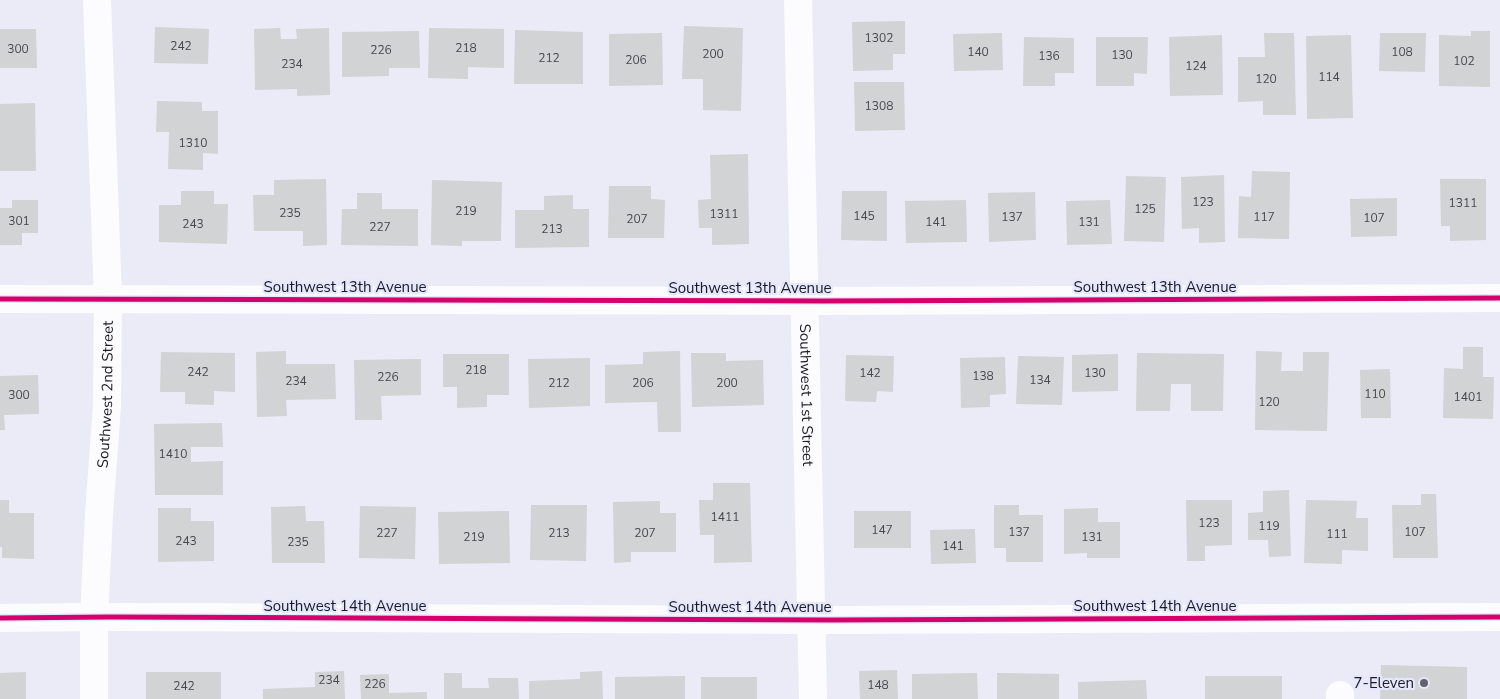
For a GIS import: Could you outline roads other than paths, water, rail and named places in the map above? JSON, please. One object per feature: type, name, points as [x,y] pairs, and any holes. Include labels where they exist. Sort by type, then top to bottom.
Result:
[{"type":"street","name":"Southwest 2nd Street","points":[[94,699],[94,617],[107,406],[108,298],[97,0]]},
{"type":"street","name":"Southwest 1st Street","points":[[798,0],[813,699]]},
{"type":"street","name":"Southwest 13th Avenue","points":[[0,299],[804,301],[1500,298]]},
{"type":"street","name":"Southwest 14th Avenue","points":[[0,618],[811,620],[1500,617]]},
{"type":"place","name":"7-Eleven","points":[[1424,683]]}]
